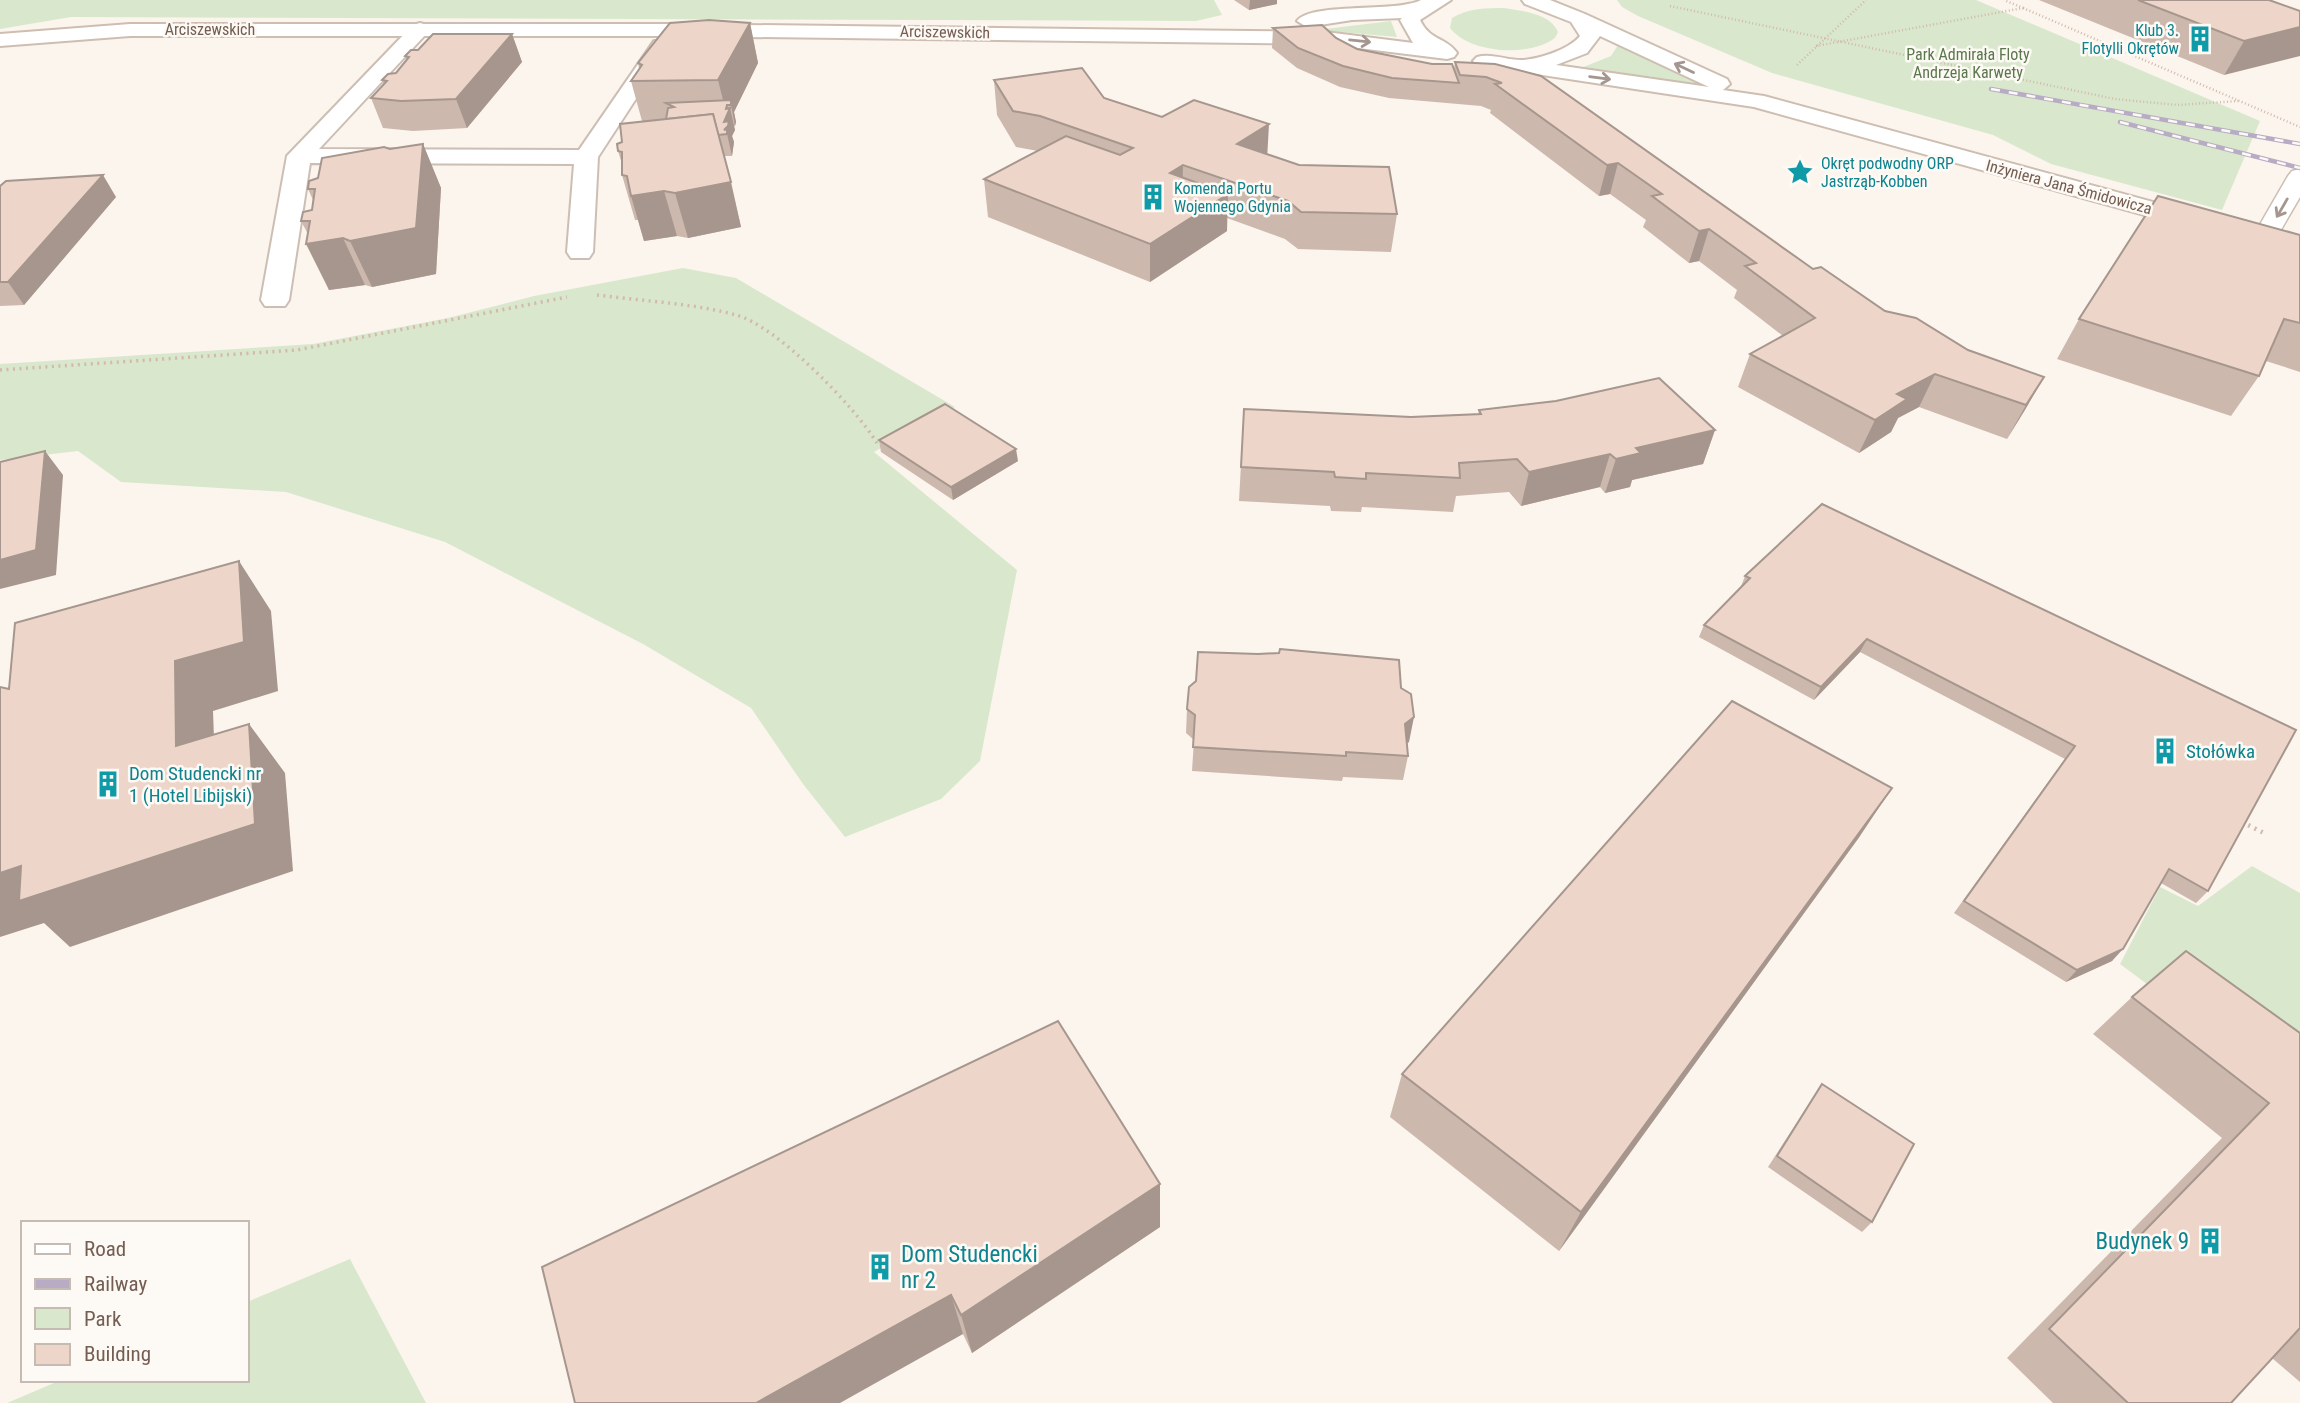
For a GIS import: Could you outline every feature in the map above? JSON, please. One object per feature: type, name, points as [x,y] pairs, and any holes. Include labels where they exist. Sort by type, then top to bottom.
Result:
[{"type":"street","name":"Inżyniera Jana Śmidowicza","points":[[1544,1],[1756,101]]},
{"type":"street","points":[[1426,3],[1410,20],[1411,29],[1424,41],[1447,53],[1484,61],[1535,62],[1574,53],[1586,45],[1590,36],[1578,18]]},
{"type":"street","name":"Arciszewskich","points":[[1219,35],[1426,3]]},
{"type":"street","points":[[275,300],[299,156],[420,29]]},
{"type":"street","name":"Arciszewskich","points":[[0,40],[130,30],[671,30],[1326,37],[1447,53]]},
{"type":"street","points":[[580,252],[586,157],[671,30]]},
{"type":"street","name":"Inżyniera Jana Śmidowicza","points":[[1484,61],[1756,101],[2300,250]]},
{"type":"street","points":[[299,156],[586,157]]},
{"type":"lane","points":[[2263,240],[2300,176]]},
{"type":"path","points":[[1790,72],[1866,0]]},
{"type":"path","points":[[2004,0],[2300,127]]},
{"type":"path","points":[[1668,6],[1821,41],[2108,98],[2208,107],[2239,101]]},
{"type":"path","points":[[1816,46],[2023,8]]},
{"type":"path","points":[[586,296],[607,294],[738,315],[791,346],[813,372],[862,418],[877,443]]},
{"type":"path","points":[[0,370],[297,350],[575,296]]},
{"type":"path","points":[[2242,822],[2266,834]]},
{"type":"green space","points":[[0,0],[1214,0],[1222,15],[1196,21],[71,17],[0,29]]},
{"type":"green space","name":"Park Admirała Floty Andrzeja Karwety","points":[[1617,0],[1976,0],[2260,121],[2222,210],[2051,164],[1993,135],[1772,73],[1638,16],[1622,7]]},
{"type":"green space","points":[[1504,8],[1535,14],[1549,21],[1558,32],[1555,38],[1531,48],[1501,50],[1471,43],[1450,28],[1452,18],[1464,12]]},
{"type":"green space","points":[[1391,21],[1397,37],[1317,30]]},
{"type":"green space","points":[[1618,45],[1727,92],[1581,68],[1611,56]]},
{"type":"green space","points":[[683,268],[736,278],[955,407],[874,452],[1017,570],[980,761],[941,799],[845,837],[803,784],[751,708],[643,644],[445,542],[286,492],[121,482],[78,451],[0,460],[0,364],[313,344],[448,318],[534,296]]},
{"type":"green space","points":[[2252,866],[2300,893],[2300,1098],[2120,964],[2160,887],[2198,906]]},
{"type":"green space","points":[[350,1259],[426,1403],[7,1403],[56,1382],[248,1382],[248,1302]]},
{"type":"building","points":[[2138,0],[2269,0],[2300,11],[2300,27],[2244,41]]},
{"type":"building","points":[[709,20],[750,23],[718,80],[631,81],[642,65],[638,63],[670,23]]},
{"type":"building","points":[[1322,25],[1336,38],[1357,49],[1432,64],[1452,64],[1459,83],[1392,78],[1343,66],[1298,48],[1273,28]]},
{"type":"building","points":[[433,34],[512,34],[456,99],[401,101],[371,98],[387,81],[382,80],[388,74],[396,73],[409,57],[405,56],[411,50],[418,50]]},
{"type":"building","points":[[1455,62],[1495,64],[1541,76],[1813,269],[1821,267],[1885,311],[1916,318],[1968,350],[2044,377],[2026,405],[1935,374],[1897,394],[1907,399],[1875,420],[1750,354],[1815,318],[1745,266],[1756,263],[1709,229],[1699,231],[1652,196],[1662,194],[1618,163],[1607,165],[1495,84],[1502,83],[1486,77],[1460,75]]},
{"type":"building","points":[[1082,68],[1104,98],[1162,117],[1194,100],[1269,124],[1237,144],[1299,165],[1389,167],[1397,214],[1301,212],[1288,201],[1183,165],[1170,173],[1228,194],[1150,244],[984,179],[1066,136],[1120,155],[1133,148],[1040,116],[1013,111],[994,80]]},
{"type":"building","points":[[731,100],[731,105],[727,105],[726,109],[730,108],[724,122],[729,121],[724,130],[727,129],[727,134],[718,135],[713,114],[666,119],[668,108],[674,107],[666,103]]},
{"type":"building","points":[[713,114],[731,182],[675,193],[664,191],[631,196],[627,176],[622,175],[622,152],[618,151],[617,144],[622,142],[620,124]]},
{"type":"building","points":[[423,144],[416,228],[350,241],[343,238],[306,244],[310,221],[301,221],[303,212],[312,210],[315,189],[308,189],[309,181],[318,178],[322,158],[384,147],[390,149]]},
{"type":"building","points":[[103,175],[8,282],[0,282],[0,186],[6,181]]},
{"type":"building","points":[[2158,196],[2300,235],[2300,323],[2284,319],[2259,376],[2079,319]]},
{"type":"building","points":[[1659,378],[1715,430],[1636,448],[1641,453],[1616,459],[1610,454],[1529,472],[1517,459],[1459,463],[1460,478],[1366,473],[1366,479],[1335,477],[1334,472],[1241,467],[1244,409],[1411,417],[1481,414],[1479,410],[1556,401]]},
{"type":"building","points":[[945,404],[1016,449],[951,487],[879,440]]},
{"type":"building","points":[[45,451],[36,550],[0,560],[0,462]]},
{"type":"building","name":"Stołówka","points":[[1822,504],[2296,730],[2208,891],[2169,869],[2123,949],[2077,970],[1964,901],[2075,746],[1867,639],[1821,687],[1704,625],[1750,578],[1745,576]]},
{"type":"building","name":"Dom Studencki nr 1 (Hotel Libijski)","points":[[239,561],[244,642],[175,661],[176,746],[249,724],[255,824],[19,901],[21,866],[0,873],[0,687],[9,689],[15,623]]},
{"type":"building","points":[[1280,649],[1399,660],[1401,688],[1411,694],[1414,717],[1405,724],[1408,756],[1346,752],[1346,756],[1193,747],[1195,715],[1187,709],[1189,687],[1196,681],[1198,652],[1258,654],[1279,653]]},
{"type":"building","points":[[1732,701],[1892,788],[1581,1212],[1402,1074]]},
{"type":"building","name":"Budynek 9","points":[[2186,951],[2300,1033],[2300,1328],[2231,1403],[2128,1403],[2049,1329],[2269,1103],[2132,997]]},
{"type":"building","name":"Dom Studencki nr 2","points":[[1058,1021],[1160,1184],[961,1315],[951,1295],[756,1403],[575,1403],[542,1267]]},
{"type":"building","points":[[1822,1084],[1914,1144],[1872,1222],[1777,1156]]},
{"type":"railway","points":[[1991,89],[2300,144]]},
{"type":"railway","points":[[2120,122],[2300,168]]},
{"type":"place","name":"Klub 3. Flotylli Okrętów","points":[[2200,39]]},
{"type":"place","name":"Okręt podwodny ORP Jastrząb-Kobben","points":[[1800,172]]},
{"type":"place","name":"Komenda Portu Wojennego Gdynia","points":[[1153,197]]},
{"type":"place","name":"Stołówka","points":[[2165,751]]},
{"type":"place","name":"Dom Studencki nr 1 (Hotel Libijski)","points":[[108,784]]},
{"type":"place","name":"Budynek 9","points":[[2210,1241]]},
{"type":"place","name":"Dom Studencki nr 2","points":[[880,1267]]}]
